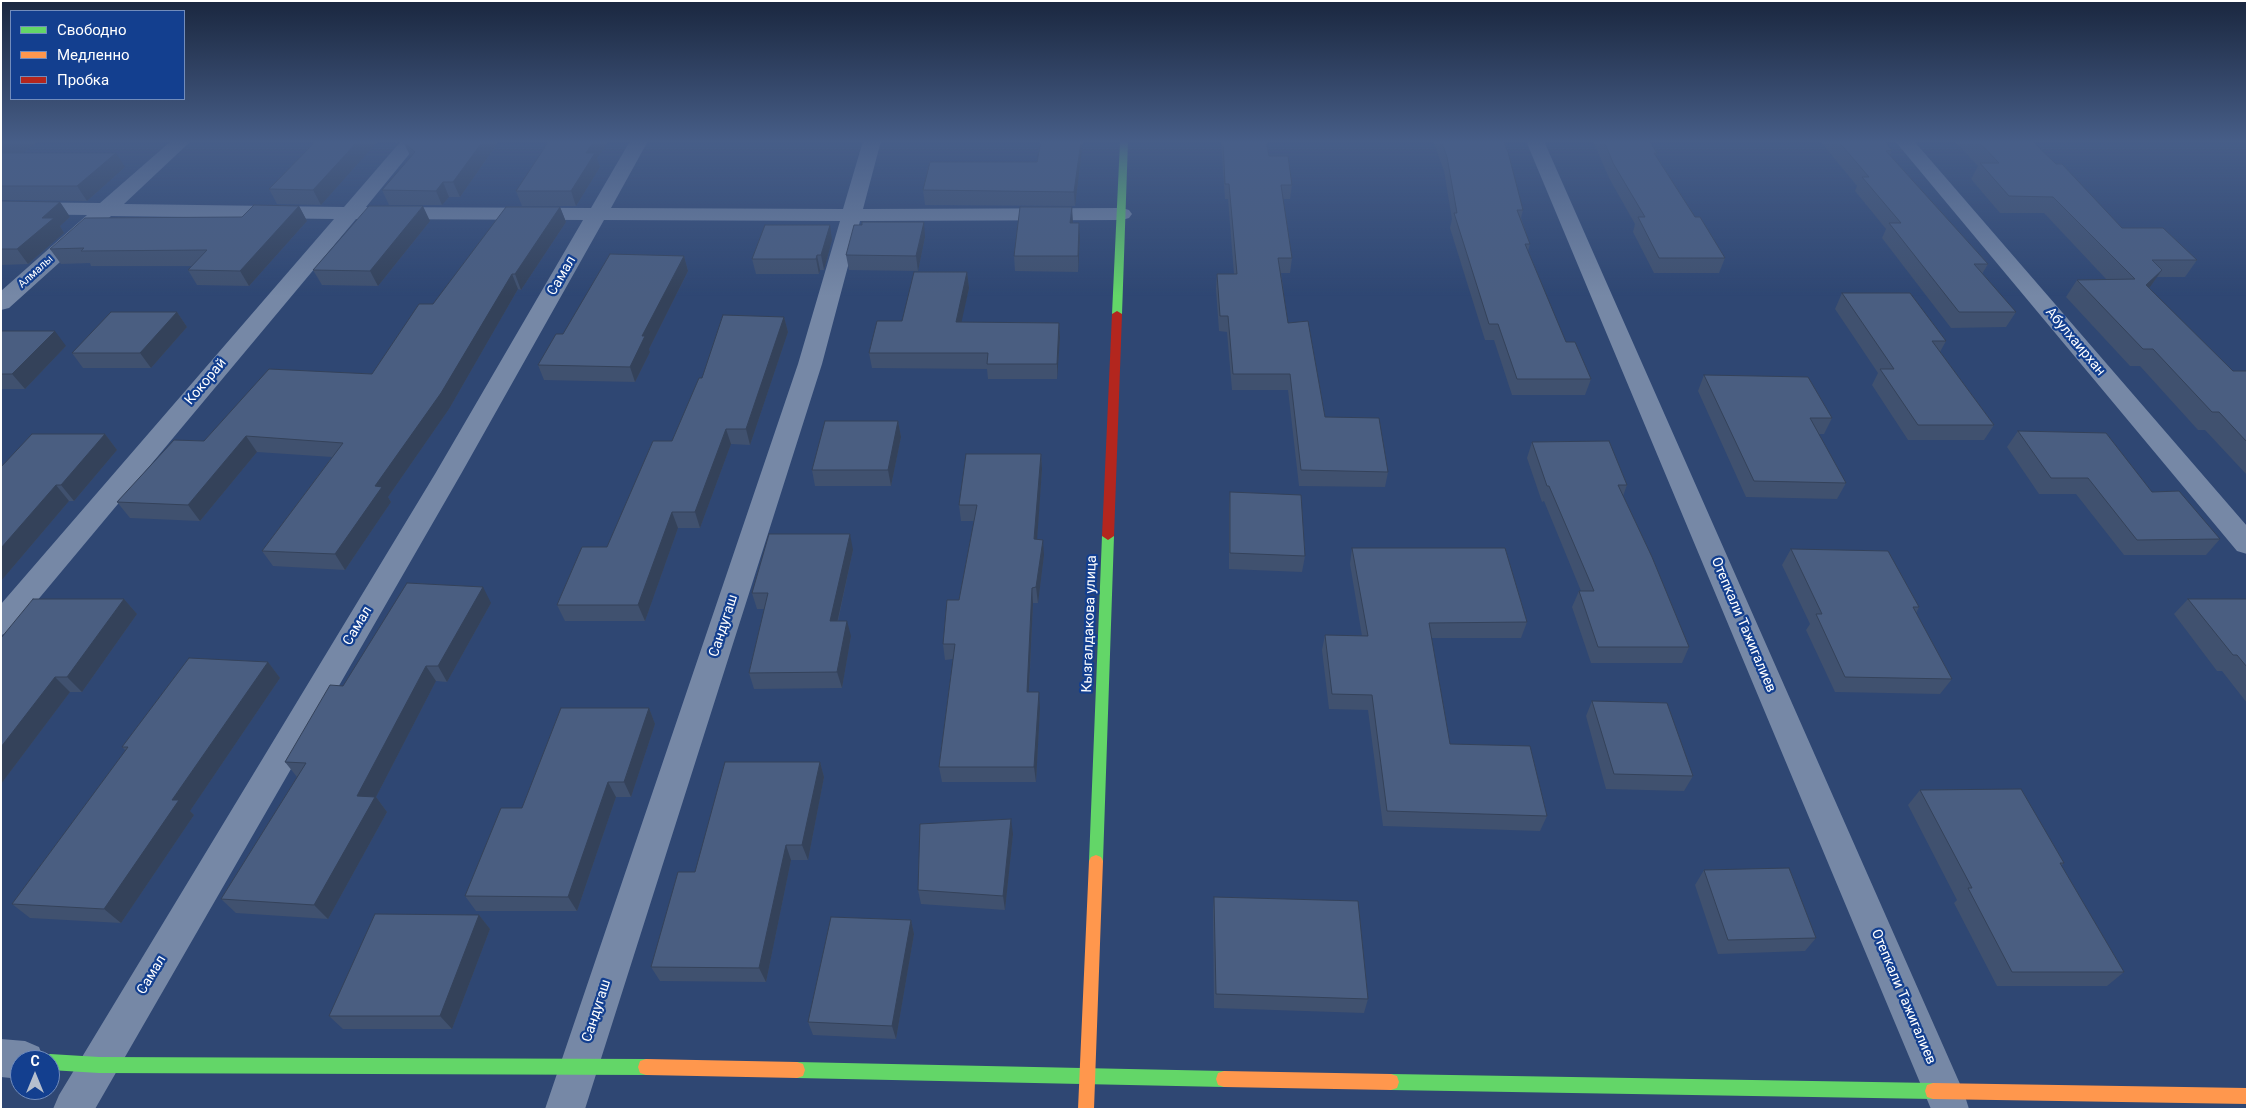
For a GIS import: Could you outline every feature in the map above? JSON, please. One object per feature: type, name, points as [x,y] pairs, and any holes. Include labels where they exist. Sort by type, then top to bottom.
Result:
[{"type":"street","name":"Алмалы","points":[[1,303],[124,193]]},
{"type":"street","name":"Кокорай","points":[[1,624],[367,193]]},
{"type":"street","name":"Самал","points":[[73,1109],[443,482],[610,193]]},
{"type":"street","name":"Сандугаш","points":[[565,1109],[810,364],[858,193]]},
{"type":"street","name":"Кызгалдакова улица","points":[[1086,1109],[1123,193]]},
{"type":"street","name":"Отепкали Тажигалиев","points":[[1556,193],[1947,1100]]},
{"type":"street","name":"Абулхаирхан","points":[[1948,193],[2247,544]]},
{"type":"street","points":[[1,208],[104,211],[350,213],[1122,214]]},
{"type":"street","points":[[60,1063],[99,1065],[579,1065],[1947,1100],[2247,1096]]},
{"type":"building","points":[[1230,193],[1282,193],[1292,258],[1278,258],[1288,323],[1308,321],[1325,417],[1379,418],[1388,472],[1301,470],[1290,374],[1233,374],[1228,316],[1220,316],[1217,274],[1237,274]]},
{"type":"building","points":[[1453,193],[1519,193],[1523,210],[1517,210],[1530,244],[1525,244],[1566,342],[1575,342],[1591,379],[1517,379],[1498,324],[1489,324],[1454,213],[1457,213]]},
{"type":"building","points":[[1631,193],[1679,193],[1695,217],[1700,217],[1725,258],[1659,258],[1638,217],[1645,217]]},
{"type":"building","points":[[1875,193],[1924,193],[1988,264],[1974,264],[2016,312],[1959,312],[1889,223],[1901,223]]},
{"type":"building","points":[[2006,193],[2089,193],[2122,228],[2163,228],[2197,260],[2152,260],[2162,270],[2146,285],[2233,371],[2247,371],[2247,442],[2219,412],[2212,412],[2153,349],[2143,349],[2077,280],[2135,279],[2053,197],[2009,196]]},
{"type":"building","points":[[1,201],[60,202],[42,218],[54,218],[17,249],[1,249]]},
{"type":"building","points":[[254,205],[299,206],[240,271],[188,270],[207,250],[81,251],[84,248],[50,249],[85,218],[242,217]]},
{"type":"building","points":[[369,206],[423,206],[370,271],[313,270]]},
{"type":"building","points":[[506,207],[560,207],[515,274],[512,274],[441,393],[375,486],[382,487],[335,554],[262,551],[343,443],[246,436],[188,505],[117,502],[174,440],[204,441],[269,369],[372,374],[419,304],[433,304]]},
{"type":"building","points":[[1020,207],[1072,207],[1070,223],[1079,223],[1078,256],[1014,256]]},
{"type":"building","points":[[862,222],[924,222],[916,256],[846,255],[854,225],[862,225]]},
{"type":"building","points":[[765,225],[830,225],[821,255],[817,255],[816,259],[752,259]]},
{"type":"building","points":[[610,254],[684,256],[642,336],[645,336],[630,367],[538,365],[556,334],[563,334]]},
{"type":"building","points":[[914,272],[967,272],[956,322],[1059,323],[1057,364],[987,364],[988,353],[869,353],[877,321],[902,321]]},
{"type":"building","points":[[1842,293],[1910,293],[1946,341],[1932,341],[1994,425],[1918,425],[1880,369],[1894,369]]},
{"type":"building","points":[[111,312],[177,312],[140,353],[72,353]]},
{"type":"building","points":[[723,315],[784,317],[746,429],[726,429],[695,512],[672,512],[638,605],[557,605],[582,547],[607,547],[653,441],[672,441],[699,378],[702,378]]},
{"type":"building","points":[[1,331],[55,331],[12,374],[1,374]]},
{"type":"building","points":[[1704,375],[1808,377],[1832,418],[1810,418],[1846,483],[1754,481]]},
{"type":"building","points":[[825,421],[898,421],[888,470],[812,470]]},
{"type":"building","points":[[2018,431],[2106,433],[2152,492],[2179,491],[2220,539],[2137,540],[2088,478],[2051,478]]},
{"type":"building","points":[[32,434],[105,434],[61,485],[56,485],[1,548],[1,467]]},
{"type":"building","points":[[1609,441],[1627,485],[1618,485],[1652,557],[1689,647],[1598,647],[1579,591],[1594,591],[1549,486],[1547,486],[1532,442]]},
{"type":"building","points":[[966,454],[1041,454],[1034,539],[1043,540],[1036,587],[1032,588],[1027,692],[1039,692],[1034,767],[939,767],[955,644],[943,644],[947,600],[959,600],[977,505],[959,505]]},
{"type":"building","points":[[1230,492],[1301,495],[1305,556],[1230,553]]},
{"type":"building","points":[[769,534],[850,534],[830,621],[847,621],[837,672],[749,673],[768,593],[752,593]]},
{"type":"building","points":[[1352,548],[1505,548],[1527,622],[1429,623],[1450,744],[1530,746],[1547,816],[1387,811],[1372,695],[1332,694],[1325,635],[1368,636]]},
{"type":"building","points":[[1791,549],[1888,551],[1919,607],[1913,607],[1952,679],[1845,677],[1816,614],[1822,614]]},
{"type":"building","points":[[407,583],[483,587],[438,666],[426,666],[357,796],[375,797],[314,905],[221,899],[306,763],[285,762],[330,685],[343,686]]},
{"type":"building","points":[[33,599],[124,599],[67,677],[55,677],[1,747],[1,638]]},
{"type":"building","points":[[2188,599],[2247,599],[2247,667],[2237,655],[2233,655]]},
{"type":"building","points":[[189,658],[268,662],[172,800],[179,800],[104,909],[12,904],[128,747],[122,747]]},
{"type":"building","points":[[1592,701],[1667,703],[1693,776],[1614,774]]},
{"type":"building","points":[[561,708],[649,708],[624,782],[608,782],[568,897],[465,896],[501,808],[522,808]]},
{"type":"building","points":[[725,762],[820,762],[802,845],[786,845],[759,968],[651,967],[678,872],[695,872]]},
{"type":"building","points":[[2021,789],[2064,863],[2060,863],[2124,972],[2012,972],[1968,888],[1972,888],[1920,790]]},
{"type":"building","points":[[1011,819],[1003,896],[918,890],[920,824]]},
{"type":"building","points":[[1789,868],[1816,938],[1728,940],[1704,870]]},
{"type":"building","points":[[1214,897],[1358,901],[1368,999],[1216,994]]},
{"type":"building","points":[[375,914],[479,915],[440,1016],[329,1016]]},
{"type":"building","points":[[831,917],[911,920],[892,1026],[808,1022]]},
{"type":"traffic: fast","points":[[1117,314],[1122,193]]},
{"type":"traffic: fast","points":[[1096,861],[1108,536]]},
{"type":"traffic: fast","points":[[60,1063],[99,1065],[646,1067]]},
{"type":"traffic: fast","points":[[797,1070],[1224,1079]]},
{"type":"traffic: fast","points":[[1391,1082],[1933,1091]]},
{"type":"traffic: slow","points":[[1086,1109],[1096,861]]},
{"type":"traffic: slow","points":[[646,1067],[797,1070]]},
{"type":"traffic: slow","points":[[1224,1079],[1391,1082]]},
{"type":"traffic: slow","points":[[1933,1091],[2247,1096]]},
{"type":"traffic: jam","points":[[1108,536],[1117,314]]}]
